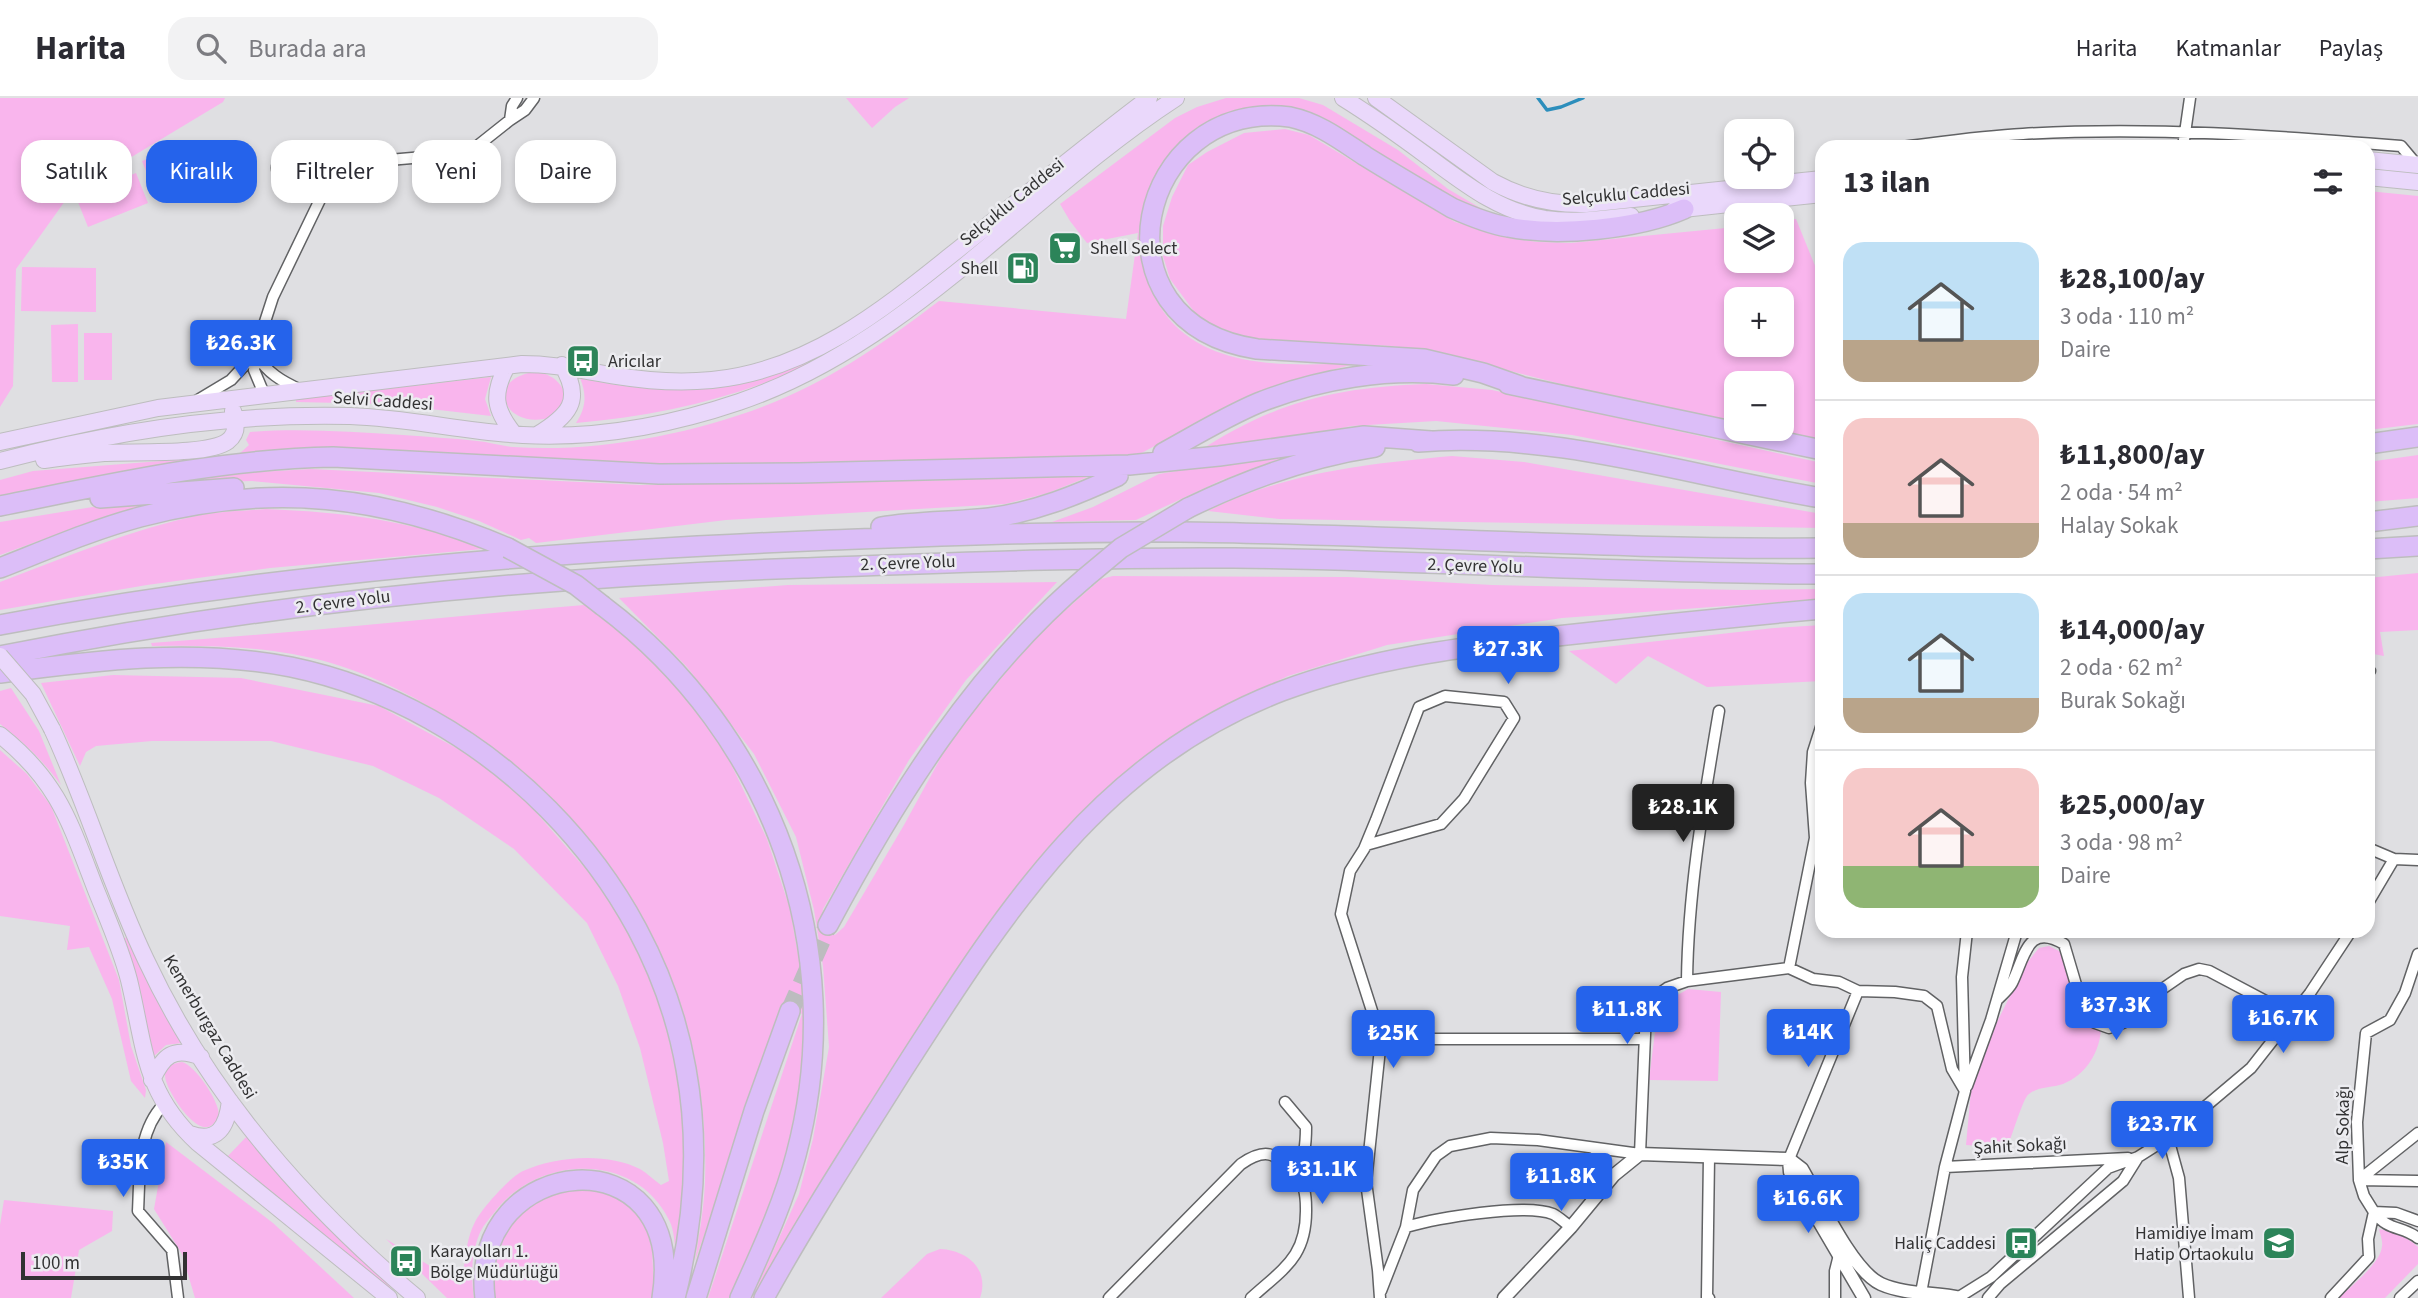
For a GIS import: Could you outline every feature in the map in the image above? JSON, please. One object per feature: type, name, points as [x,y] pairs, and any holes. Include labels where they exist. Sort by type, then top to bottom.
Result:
[{"type":"highway","points":[[1520,386],[1483,373],[1424,359],[1257,349],[1239,346],[1205,333],[1164,293],[1153,262],[1149,229],[1151,208],[1169,168],[1191,143],[1212,129],[1235,120],[1273,116],[1292,118],[1325,130],[1452,208],[1472,217],[1509,227],[1552,231],[1584,230],[1661,219],[1684,209]]},
{"type":"highway","points":[[1163,453],[1257,404],[1318,384],[1353,378],[1418,373],[1482,379],[1520,386],[1815,449]]},
{"type":"highway","points":[[0,506],[192,469],[299,458],[384,459],[659,474],[788,473],[1129,465],[1364,436],[1431,441],[1490,441],[1555,447],[1815,496]]},
{"type":"highway","points":[[2375,443],[2418,437]]},
{"type":"highway","points":[[828,925],[904,793],[972,696],[1036,621],[1121,548],[1188,508],[1259,476],[1328,455],[1391,444],[1431,441]]},
{"type":"highway","points":[[833,540],[881,527],[991,517],[1024,511],[1062,501],[1118,476]]},
{"type":"highway","points":[[0,513],[83,500],[224,488],[302,490],[331,495],[428,518],[508,548],[555,573],[604,606],[657,652],[689,686],[735,749],[764,800],[788,859],[805,927],[814,1012],[810,1076],[803,1125],[785,1194],[740,1298]]},
{"type":"highway","points":[[0,568],[138,518],[205,503],[293,497],[345,500]]},
{"type":"highway","points":[[2375,510],[2418,508]]},
{"type":"highway","points":[[2375,521],[2418,516]]},
{"type":"highway","name":"2. Çevre Yolu","points":[[0,625],[165,598],[388,571],[593,553],[833,540],[984,534],[1174,532],[1331,534],[1566,544],[1815,548]]},
{"type":"highway","points":[[2375,550],[2418,546]]},
{"type":"highway","name":"2. Çevre Yolu","points":[[0,656],[168,625],[354,600],[541,583],[765,568],[1070,559],[1235,558],[1602,571],[1815,574]]},
{"type":"highway","points":[[764,1298],[884,1100],[1019,898],[1063,845],[1104,802],[1170,751],[1207,727],[1283,691],[1397,658],[1510,642],[1815,609]]},
{"type":"highway","points":[[0,673],[89,661],[155,657],[226,658],[293,668],[393,700],[450,731],[510,774],[579,844],[620,898],[648,950],[674,1021],[686,1068],[694,1149],[688,1238],[675,1298]]},
{"type":"highway","points":[[695,1298],[754,1111],[790,1011]]},
{"type":"highway","points":[[485,1298],[484,1266],[487,1249],[504,1219],[517,1204],[549,1185],[580,1179],[596,1180],[625,1191],[637,1199],[648,1212],[655,1223],[663,1250],[662,1298]]},
{"type":"main road","name":"Selçuklu Caddesi","points":[[507,366],[562,365],[648,381],[689,381],[743,376],[770,369],[814,351],[848,332],[903,293],[1149,98]]},
{"type":"main road","name":"Selçuklu Caddesi","points":[[514,434],[609,431],[687,418],[772,390],[836,359],[896,320],[1102,152],[1176,98]]},
{"type":"main road","name":"Selçuklu Caddesi","points":[[1343,98],[1470,187],[1504,207],[1545,219],[1570,221],[1815,195]]},
{"type":"main road","name":"Selçuklu Caddesi","points":[[1376,98],[1493,182],[1508,191],[1548,203],[1586,204],[1815,180]]},
{"type":"main road","points":[[2375,161],[2418,165]]},
{"type":"main road","points":[[2375,178],[2418,183]]},
{"type":"main road","points":[[537,435],[564,416],[572,403],[571,382],[562,365]]},
{"type":"main road","points":[[507,366],[497,390],[496,402],[514,434]]},
{"type":"main road","name":"Selvi Caddesi","points":[[0,442],[192,403],[507,366]]},
{"type":"main road","points":[[268,395],[297,412],[319,416]]},
{"type":"main road","points":[[0,468],[72,456],[210,448],[220,445],[232,437],[236,419],[228,406],[220,400]]},
{"type":"main road","name":"Selvi Caddesi","points":[[0,461],[114,435],[236,419],[319,416],[403,419],[514,434]]},
{"type":"main road","name":"Kemerburgaz Caddesi","points":[[0,656],[33,695],[52,729],[146,960],[201,1057],[230,1101],[284,1170],[368,1256],[418,1298]]},
{"type":"main road","points":[[0,735],[36,767],[63,807],[119,949],[133,1000],[143,1054],[164,1104],[187,1134],[389,1298]]},
{"type":"main road","points":[[152,1080],[160,1064],[170,1054],[184,1052],[201,1057]]},
{"type":"main road","points":[[187,1134],[199,1137],[216,1134],[226,1123],[230,1101]]},
{"type":"street","points":[[510,120],[512,106],[517,98]]},
{"type":"street","points":[[398,159],[458,154],[476,147],[525,110],[534,98]]},
{"type":"street","points":[[2185,140],[2190,98]]},
{"type":"street","points":[[1968,140],[2024,134],[2187,132],[2320,140]]},
{"type":"street","points":[[2375,144],[2402,146],[2418,165]]},
{"type":"street","points":[[268,395],[255,374],[256,353],[273,297],[320,203]]},
{"type":"street","points":[[256,353],[275,376],[303,391]]},
{"type":"street","points":[[192,403],[231,380],[256,353]]},
{"type":"street","points":[[1364,849],[1419,708],[1445,696],[1504,702],[1514,718],[1464,799],[1441,824],[1366,845],[1364,849],[1350,871],[1341,914],[1381,1039],[1366,1182],[1380,1296]]},
{"type":"street","points":[[1687,981],[1687,954],[1702,814],[1719,711]]},
{"type":"street","points":[[1789,968],[1815,838],[1811,783],[1815,746]]},
{"type":"street","points":[[2375,851],[2394,859],[2418,860]]},
{"type":"street","points":[[2375,892],[2394,859]]},
{"type":"street","points":[[1965,1091],[1962,976],[1966,938]]},
{"type":"street","points":[[1922,1296],[1945,1167],[1965,1091],[1997,1000],[2015,938]]},
{"type":"street","points":[[1997,1000],[2011,986],[2026,947],[2038,938]]},
{"type":"street","points":[[2055,938],[2064,944],[2085,1015],[2095,1023],[2109,1028],[2123,1023],[2136,1007],[2184,974],[2199,969],[2209,971],[2292,1015]]},
{"type":"street","points":[[1380,1296],[1406,1227],[1413,1189],[1436,1156],[1450,1146],[1491,1138],[1538,1140],[1640,1154],[1789,1159],[1802,1169],[1856,1262],[1871,1277],[1892,1288],[1922,1296],[1960,1298],[1991,1278],[2108,1168],[2138,1157],[2168,1138],[2251,1068],[2310,993],[2343,938]]},
{"type":"street","name":"Alp Sokağı","points":[[2374,1212],[2364,1196],[2360,1180],[2357,1122],[2366,1032],[2390,1020],[2405,993],[2418,954]]},
{"type":"street","points":[[1640,1154],[1646,1011],[1651,999],[1667,988],[1687,981],[1789,968],[1813,979],[1839,982],[1858,991],[1924,996],[1937,1006],[1952,1069],[1965,1091]]},
{"type":"street","points":[[1858,991],[1789,1159],[1790,1172],[1864,1298]]},
{"type":"street","points":[[1381,1039],[1643,1039]]},
{"type":"street","points":[[1285,1102],[1306,1127],[1304,1152],[1295,1172]]},
{"type":"street","points":[[164,1104],[155,1113],[142,1145],[138,1211],[172,1250],[178,1298]]},
{"type":"street","points":[[2360,1180],[2418,1133]]},
{"type":"street","points":[[2168,1138],[2179,1178],[2189,1298]]},
{"type":"street","points":[[1593,1199],[1596,1148]]},
{"type":"street","points":[[1109,1298],[1241,1164],[1255,1154],[1266,1154],[1280,1159],[1295,1172],[1305,1191],[1306,1225],[1302,1245],[1296,1255],[1251,1298]]},
{"type":"street","points":[[1504,1298],[1571,1227],[1626,1163],[1640,1154]]},
{"type":"street","points":[[1709,1157],[1709,1298]]},
{"type":"street","points":[[1988,1298],[2000,1284],[2123,1181],[2138,1157]]},
{"type":"street","name":"Şahit Sokağı","points":[[1945,1167],[2138,1157]]},
{"type":"street","points":[[2360,1180],[2418,1181]]},
{"type":"street","points":[[1406,1227],[1432,1220],[1528,1209],[1554,1214],[1571,1227]]},
{"type":"street","points":[[2374,1212],[2396,1213],[2418,1221]]},
{"type":"street","points":[[2374,1212],[2383,1224],[2418,1238]]},
{"type":"street","points":[[2331,1298],[2369,1257],[2368,1239],[2374,1212]]},
{"type":"street","points":[[1835,1298],[1835,1271],[1839,1255]]},
{"type":"street","points":[[2400,1298],[2418,1281]]},
{"type":"shaded area","points":[[0,98],[225,98],[223,102],[160,140],[146,140],[146,148],[132,157],[132,140],[21,140],[21,203],[64,203],[16,269],[13,386],[0,407]]},
{"type":"shaded area","points":[[846,98],[909,98],[872,128]]},
{"type":"shaded area","points":[[1226,98],[1299,98],[1323,105],[1398,150],[1448,189],[1499,219],[1477,213],[1389,164],[1256,110],[1164,169],[1153,181],[1150,189],[1143,246],[1150,285],[1169,319],[1188,336],[1209,349],[1233,357],[1283,364],[1359,363],[1303,377],[1242,399],[1136,456],[722,468],[405,454],[0,499],[0,480],[33,471],[238,455],[249,445],[246,440],[250,432],[307,430],[364,433],[546,448],[613,444],[682,431],[747,412],[820,381],[881,343],[939,301],[1126,319],[1138,233],[1087,243],[1060,204],[1175,118],[1197,107]]},
{"type":"shaded area","points":[[1285,129],[1309,135],[1455,222],[1514,239],[1571,243],[1724,228],[1724,273],[1794,273],[1796,219],[1815,266],[1815,440],[1794,436],[1794,371],[1724,371],[1724,420],[1577,388],[1443,354],[1392,346],[1265,343],[1214,328],[1198,317],[1170,279],[1163,256],[1163,226],[1172,197],[1188,165],[1244,133]]},
{"type":"shaded area","points":[[136,173],[148,203],[88,227],[78,203],[132,203],[132,175]]},
{"type":"shaded area","points":[[2375,192],[2418,196],[2418,424],[2375,429]]},
{"type":"shaded area","points":[[22,267],[96,268],[96,312],[21,311]]},
{"type":"shaded area","points":[[78,324],[78,382],[52,382],[51,325]]},
{"type":"shaded area","points":[[84,333],[112,333],[112,380],[84,380]]},
{"type":"shaded area","points":[[807,363],[808,365],[780,377],[694,404],[636,416],[576,423],[584,401],[580,378],[638,387],[695,388],[751,381]]},
{"type":"shaded area","points":[[534,372],[555,379],[564,394],[565,402],[561,409],[544,419],[518,416],[505,401],[509,383],[519,376]]},
{"type":"shaded area","points":[[491,377],[485,399],[491,416],[387,404],[296,402],[296,399]]},
{"type":"shaded area","points":[[1426,384],[1492,390],[1815,461],[1815,483],[1572,435],[1436,421],[1351,426],[1295,438],[1198,452],[1280,409],[1335,394]]},
{"type":"shaded area","points":[[1306,450],[1222,480],[1136,520],[1052,522],[1093,507],[1159,474]]},
{"type":"shaded area","points":[[2418,455],[2418,498],[2375,501],[2375,461]]},
{"type":"shaded area","points":[[1452,456],[1524,462],[1815,513],[1815,528],[1279,519],[1208,511],[1267,487],[1327,472]]},
{"type":"shaded area","points":[[311,469],[641,485],[963,480],[963,476],[1093,475],[1048,493],[1005,504],[726,520],[536,543],[529,538],[521,540],[479,521],[437,507],[379,493],[252,481],[177,483],[223,474]]},
{"type":"shaded area","points":[[153,503],[107,516],[0,555],[0,522],[105,505]]},
{"type":"shaded area","points":[[266,509],[376,519],[430,531],[483,549],[270,568],[147,585],[0,610],[0,582],[124,536],[175,521],[209,514]]},
{"type":"shaded area","points":[[2418,573],[2418,630],[2380,632],[2384,656],[2375,654],[2375,577]]},
{"type":"shaded area","points":[[1113,576],[1348,577],[1492,585],[1815,589],[1815,600],[1562,618],[1387,645],[1288,676],[1216,710],[1142,759],[1109,786],[1077,818],[755,1298],[752,1298],[799,1194],[813,1139],[829,1047],[823,966],[814,910],[796,837],[754,754],[687,667],[619,598],[788,585],[1057,582],[966,680],[909,760],[823,909],[821,928],[835,935],[844,927],[951,739],[1037,635],[1101,579]]},
{"type":"shaded area","points":[[584,605],[615,625],[655,660],[718,737],[767,839],[790,909],[806,1001],[806,1042],[798,1119],[783,1180],[732,1298],[708,1298],[802,1014],[785,1006],[695,1261],[705,1182],[703,1115],[693,1050],[675,988],[649,930],[616,875],[576,824],[530,778],[477,737],[443,714],[388,685],[350,669],[287,653],[220,646],[152,646],[151,643]]},
{"type":"shaded area","points":[[1815,625],[1815,681],[1707,687],[1648,656],[1616,684],[1569,651]]},
{"type":"shaded area","points":[[113,675],[241,678],[379,706],[471,756],[526,801],[591,875],[639,947],[660,1005],[678,1076],[685,1145],[684,1198],[675,1246],[670,1223],[653,1198],[633,1182],[610,1172],[585,1169],[559,1172],[535,1180],[512,1194],[494,1213],[480,1232],[474,1250],[474,1298],[447,1298],[386,1239],[461,1285],[467,1245],[475,1222],[497,1194],[523,1171],[566,1159],[597,1158],[640,1169],[661,1185],[669,1181],[663,1143],[640,1048],[618,986],[587,923],[514,849],[439,798],[373,766],[271,741],[152,741],[96,746],[86,752],[80,766],[41,683]]},
{"type":"shaded area","points":[[11,688],[39,731],[61,785],[33,752],[0,724],[0,691]]},
{"type":"shaded area","points":[[0,750],[27,774],[51,806],[119,980],[131,1046],[146,1090],[145,1098],[131,1081],[112,999],[89,947],[67,950],[70,926],[0,916]]},
{"type":"shaded area","points":[[127,937],[182,1043],[166,1045],[152,1058],[123,939]]},
{"type":"shaded area","points":[[2049,946],[2061,952],[2084,1010],[2100,1017],[2100,1037],[2093,1057],[2072,1079],[2063,1084],[2035,1090],[2027,1096],[2007,1148],[1966,1145],[1971,1091],[1991,1034],[2026,964],[2039,948]]},
{"type":"shaded area","points":[[1688,989],[1721,992],[1718,1081],[1649,1080],[1657,1016],[1662,1004]]},
{"type":"shaded area","points":[[182,1062],[200,1077],[215,1101],[219,1115],[209,1126],[198,1125],[192,1120],[167,1085],[167,1068]]},
{"type":"shaded area","points":[[247,1136],[316,1214],[391,1286],[389,1289],[227,1157]]},
{"type":"shaded area","points":[[166,1142],[273,1223],[354,1298],[195,1298],[182,1254],[154,1209]]},
{"type":"shaded area","points":[[569,1186],[615,1194],[641,1218],[652,1250],[652,1298],[490,1298],[500,1237],[530,1202]]},
{"type":"shaded area","points":[[4,1200],[113,1211],[112,1231],[79,1250],[71,1298],[0,1298],[0,1225]]},
{"type":"shaded area","points":[[2379,1229],[2400,1235],[2418,1247],[2418,1264],[2385,1298],[2339,1298],[2377,1260],[2382,1244]]},
{"type":"shaded area","points":[[940,1249],[959,1253],[974,1263],[982,1278],[980,1298],[881,1298],[927,1254]]},
{"type":"waterway","points":[[1538,98],[1547,110],[1583,98]]},
{"type":"tunnel","points":[[790,1011],[828,925]]},
{"type":"place","name":"Shell Select","points":[[1065,248]]},
{"type":"place","name":"Shell","points":[[1023,268]]},
{"type":"place","name":"Aricılar","points":[[583,361]]},
{"type":"place","name":"Haliç Caddesi","points":[[2021,1243]]},
{"type":"place","name":"Hamidiye İmam Hatip Ortaokulu","points":[[2279,1243]]},
{"type":"place","name":"Karayolları 1. Bölge Müdürlüğü","points":[[406,1261]]}]
